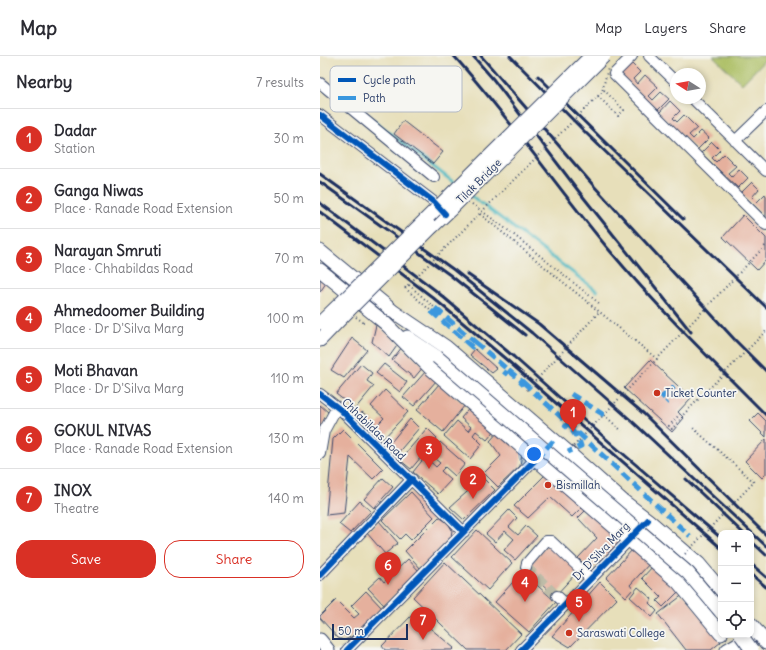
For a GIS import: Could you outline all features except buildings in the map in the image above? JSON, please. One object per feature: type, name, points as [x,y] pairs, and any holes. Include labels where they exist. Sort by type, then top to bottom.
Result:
[{"type":"main road","name":"Tilak Bridge","points":[[350,302],[442,210],[591,56]]},
{"type":"main road","name":"Tilak Bridge","points":[[442,210],[607,61]]},
{"type":"main road","points":[[320,250],[394,312],[446,347],[568,452],[623,502],[648,520],[699,564],[718,586]]},
{"type":"main road","points":[[320,270],[385,323],[429,367],[678,582],[718,631]]},
{"type":"main road","points":[[320,323],[350,302]]},
{"type":"main road","points":[[320,340],[350,302]]},
{"type":"main road","points":[[394,312],[437,357],[688,573],[718,608]]},
{"type":"main road","points":[[385,323],[437,357]]},
{"type":"main road","points":[[754,628],[766,643]]},
{"type":"main road","points":[[723,638],[731,649],[743,638]]},
{"type":"main road","points":[[743,638],[752,650]]},
{"type":"main road","points":[[320,640],[328,650]]},
{"type":"street","points":[[632,56],[614,74],[766,225]]},
{"type":"street","points":[[650,56],[670,76]]},
{"type":"street","points":[[320,83],[330,91]]},
{"type":"street","points":[[698,104],[766,171]]},
{"type":"street","points":[[355,112],[434,177]]},
{"type":"street","points":[[736,141],[766,112]]},
{"type":"street","points":[[320,115],[428,197],[442,210]]},
{"type":"street","name":"Chhabildas Road","points":[[320,394],[337,407],[412,479],[464,532]]},
{"type":"street","points":[[320,454],[324,430],[337,407]]},
{"type":"street","points":[[347,650],[554,440]]},
{"type":"street","points":[[320,576],[412,479]]},
{"type":"street","name":"Dr D'Silva Marg","points":[[521,650],[648,520]]},
{"type":"street","points":[[526,567],[527,563],[546,541],[551,541],[591,579]]},
{"type":"street","points":[[557,596],[566,604]]},
{"type":"path","points":[[431,311],[405,288],[602,92],[607,61]]},
{"type":"path","points":[[598,96],[618,116],[624,110],[603,89]]},
{"type":"path","points":[[480,214],[657,359]]},
{"type":"path","points":[[509,231],[600,304]]},
{"type":"path","points":[[568,452],[766,245]]},
{"type":"path","points":[[409,285],[435,308]]},
{"type":"path","points":[[527,390],[599,312]]},
{"type":"path","points":[[680,414],[669,426],[672,429],[682,416],[766,331]]},
{"type":"path","points":[[604,415],[622,431]]},
{"type":"path","points":[[685,554],[754,482],[693,428]]},
{"type":"green space","points":[[713,56],[766,56],[766,59],[742,84]]},
{"type":"waterway","points":[[373,120],[457,185]]},
{"type":"waterway","points":[[469,194],[597,291]]},
{"type":"tunnel","points":[[526,567],[557,596]]},
{"type":"railway","points":[[454,56],[493,102],[586,222],[624,267],[684,332],[766,415]]},
{"type":"railway","points":[[473,56],[493,79],[580,193],[691,332]]},
{"type":"railway","points":[[481,56],[593,185],[735,340],[766,371]]},
{"type":"railway","points":[[510,56],[586,133],[766,307]]},
{"type":"railway","points":[[538,76],[683,219]]},
{"type":"railway","points":[[320,174],[454,270],[532,333],[634,423],[766,546]]},
{"type":"railway","points":[[320,182],[450,275],[525,335]]},
{"type":"railway","points":[[320,203],[435,290],[718,535]]},
{"type":"railway","points":[[320,212],[431,296],[508,361],[718,545]]},
{"type":"railway","points":[[467,274],[539,324],[644,414],[766,535]]},
{"type":"railway","points":[[686,479],[740,530]]},
{"type":"railway","points":[[754,544],[766,555]]},
{"type":"railway","points":[[753,566],[766,577]]},
{"type":"railway","points":[[754,577],[766,587]]},
{"type":"marked path","points":[[435,308],[475,342]]},
{"type":"marked path","points":[[431,311],[472,347],[475,342],[508,370],[504,375]]},
{"type":"marked path","points":[[508,370],[523,382],[520,385]]},
{"type":"marked path","points":[[523,382],[690,536]]},
{"type":"marked path","points":[[661,398],[674,387]]},
{"type":"marked path","points":[[571,394],[604,415]]},
{"type":"marked path","points":[[564,428],[568,423],[575,435],[577,434],[581,446],[568,452]]},
{"type":"marked path","points":[[536,459],[554,440]]},
{"type":"cycle path","points":[[320,115],[434,202],[445,214]]},
{"type":"cycle path","points":[[320,394],[342,411],[464,532]]},
{"type":"cycle path","points":[[347,650],[536,459]]},
{"type":"cycle path","points":[[320,575],[412,479]]},
{"type":"cycle path","points":[[521,650],[648,520]]},
{"type":"place","name":"Ticket Counter","points":[[657,393]]},
{"type":"place","name":"Dadar","points":[[573,432]]},
{"type":"place","name":"Narayan Smruti","points":[[429,469]]},
{"type":"place","name":"Bismillah","points":[[548,485]]},
{"type":"place","name":"Ganga Niwas","points":[[473,499]]},
{"type":"place","name":"GOKUL NIVAS","points":[[388,585]]},
{"type":"place","name":"Ahmedoomer Building","points":[[525,602]]},
{"type":"place","name":"Moti Bhavan","points":[[579,622]]},
{"type":"place","name":"Saraswati College","points":[[569,633]]},
{"type":"place","name":"INOX","points":[[423,640]]}]
